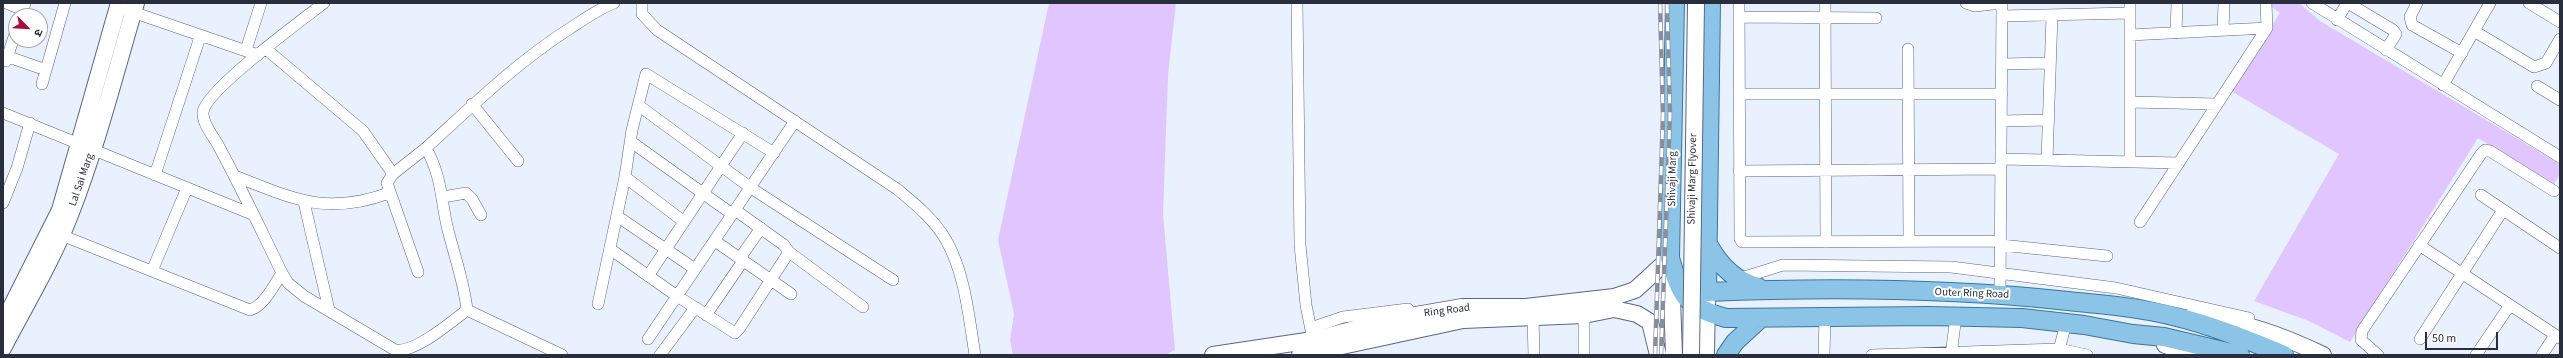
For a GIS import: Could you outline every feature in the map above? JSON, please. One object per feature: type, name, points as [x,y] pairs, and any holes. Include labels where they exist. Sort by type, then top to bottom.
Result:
[{"type":"main road","name":"Shivaji Marg","points":[[1670,258],[1675,3]]},
{"type":"main road","points":[[1711,3],[1707,292],[1769,289]]},
{"type":"main road","points":[[1672,205],[1678,219],[1693,223],[1702,219],[1708,205]]},
{"type":"main road","points":[[1708,243],[1722,266],[1738,279],[1756,287],[1769,289]]},
{"type":"main road","name":"Outer Ring Road","points":[[1670,258],[1678,285],[1686,300],[1707,313],[1726,318],[1760,319],[1956,316],[2022,318],[2164,337],[2240,355]]},
{"type":"main road","name":"Outer Ring Road","points":[[1769,289],[2000,294],[2127,306],[2174,316],[2242,337],[2284,355]]},
{"type":"main road","points":[[1726,355],[1734,342],[1760,319]]},
{"type":"street","points":[[6,3],[18,8]]},
{"type":"street","points":[[42,84],[66,3]]},
{"type":"street","points":[[246,50],[261,3]]},
{"type":"street","points":[[324,3],[262,52],[212,96],[203,113],[204,120],[235,176],[282,273],[288,283],[304,296],[395,350],[403,351],[437,332],[467,310]]},
{"type":"street","points":[[418,272],[386,183],[393,174],[426,148],[472,104],[522,61],[587,18],[614,3]]},
{"type":"street","points":[[642,3],[642,14],[657,30],[897,189],[923,210],[946,240],[962,282],[976,355]]},
{"type":"street","points":[[1297,3],[1300,245],[1306,305],[1312,334],[1343,317],[1471,301],[1526,303],[1583,297],[1608,290],[1632,291]]},
{"type":"street","name":"Shivaji Marg Flyover","points":[[1691,355],[1696,3]]},
{"type":"street","points":[[1739,3],[1740,239],[1742,242],[1909,241],[2001,243],[2107,256]]},
{"type":"street","points":[[1825,3],[1824,94],[1826,242]]},
{"type":"street","points":[[1966,3],[1975,6],[2002,3],[2000,294]]},
{"type":"street","points":[[2176,33],[2177,3]]},
{"type":"street","points":[[2223,30],[2224,3]]},
{"type":"street","points":[[2140,222],[2267,28],[2266,3]]},
{"type":"street","points":[[2312,3],[2337,20],[2560,157]]},
{"type":"street","points":[[2337,20],[2348,3],[2393,30],[2396,34],[2386,50]]},
{"type":"street","points":[[2418,3],[2410,17],[2412,25],[2462,53]]},
{"type":"street","points":[[2529,3],[2560,22]]},
{"type":"street","points":[[2443,85],[2488,4]]},
{"type":"street","points":[[119,5],[135,8],[200,37],[246,50],[262,52],[351,120],[373,144],[393,174]]},
{"type":"street","name":"Lal Sai Marg","points":[[3,348],[61,235],[86,146],[119,5]]},
{"type":"street","name":"Lal Sai Marg","points":[[3,323],[60,210],[86,146],[135,8]]},
{"type":"street","points":[[2002,16],[2052,15],[2130,8],[2130,161]]},
{"type":"street","points":[[2047,160],[2052,15]]},
{"type":"street","points":[[1739,17],[1876,18]]},
{"type":"street","points":[[2130,35],[2267,28]]},
{"type":"street","points":[[2474,31],[2534,67],[2546,62],[2559,44]]},
{"type":"street","points":[[155,175],[200,37]]},
{"type":"street","points":[[1908,49],[1909,241]]},
{"type":"street","points":[[6,57],[46,70]]},
{"type":"street","points":[[2002,64],[2050,63]]},
{"type":"street","points":[[598,304],[625,177],[630,141],[646,74],[774,153]]},
{"type":"street","points":[[2537,86],[2560,100]]},
{"type":"street","points":[[1739,94],[2002,94]]},
{"type":"street","points":[[2130,102],[2217,104]]},
{"type":"street","points":[[472,104],[518,161]]},
{"type":"street","points":[[638,105],[751,188],[893,280]]},
{"type":"street","points":[[3,113],[254,215]]},
{"type":"street","points":[[2001,121],[2049,120]]},
{"type":"street","points":[[648,339],[795,121]]},
{"type":"street","points":[[3,203],[17,168],[30,123]]},
{"type":"street","points":[[648,276],[720,165],[743,133]]},
{"type":"street","points":[[630,141],[702,193],[761,228],[784,245],[789,252],[863,307]]},
{"type":"street","points":[[426,148],[441,182],[449,231],[464,284],[467,310]]},
{"type":"street","points":[[2378,355],[2363,344],[2361,340],[2362,331],[2485,150],[2490,150],[2554,191]]},
{"type":"street","points":[[1740,170],[1908,168],[2001,164],[2047,160],[2179,163]]},
{"type":"street","points":[[235,176],[304,202],[324,205],[350,204],[389,193]]},
{"type":"street","points":[[625,177],[683,222]]},
{"type":"street","points":[[152,271],[187,188]]},
{"type":"street","points":[[443,197],[466,193],[472,199],[481,215]]},
{"type":"street","points":[[2481,195],[2560,248]]},
{"type":"street","points":[[304,202],[329,310]]},
{"type":"street","points":[[2420,339],[2503,210]]},
{"type":"street","points":[[617,216],[695,269]]},
{"type":"street","points":[[706,315],[761,228]]},
{"type":"street","points":[[61,235],[250,310],[261,304],[282,273]]},
{"type":"street","points":[[715,241],[791,294]]},
{"type":"street","points":[[2419,245],[2558,336],[2542,355]]},
{"type":"street","points":[[610,249],[732,332],[738,332],[772,281],[789,252]]},
{"type":"street","name":"Ring Road","points":[[1300,355],[1462,320],[1584,315],[1614,303],[1632,291],[1670,258]]},
{"type":"street","name":"Shivaji Marg","points":[[1670,258],[1674,355]]},
{"type":"street","points":[[1738,279],[1783,265],[1951,267],[2116,288],[2250,318]]},
{"type":"street","points":[[1706,355],[1707,292]]},
{"type":"street","name":"Ring Road","points":[[1213,355],[1312,334],[1462,307],[1526,308],[1614,303],[1650,322]]},
{"type":"street","points":[[2476,355],[2510,306]]},
{"type":"street","points":[[660,355],[695,308]]},
{"type":"street","points":[[467,310],[562,355]]},
{"type":"street","points":[[1584,315],[1584,355]]},
{"type":"street","points":[[1951,354],[1956,316]]},
{"type":"street","name":"Outer Ring Road","points":[[2174,316],[2209,318],[2247,324],[2294,341],[2323,355]]},
{"type":"street","points":[[1824,355],[1825,317]]},
{"type":"street","points":[[1533,318],[1534,355]]},
{"type":"street","points":[[1650,322],[1650,355]]},
{"type":"street","points":[[1650,322],[1658,355]]},
{"type":"street","points":[[2058,352],[2066,323]]},
{"type":"street","name":"Outer Ring Road","points":[[2133,334],[2196,355]]},
{"type":"street","points":[[1872,355],[2058,352],[2087,355]]},
{"type":"shaded area","points":[[1049,3],[1176,3],[1168,75],[1163,214],[1175,350],[1165,355],[1013,355],[1010,340],[1014,314],[998,240]]},
{"type":"shaded area","points":[[2267,3],[2299,3],[2320,21],[2560,164],[2560,174],[2554,184],[2478,138],[2350,342],[2309,321],[2254,301],[2339,154],[2231,91],[2280,13]]},
{"type":"railway","points":[[1655,355],[1663,115],[1660,3]]},
{"type":"railway","points":[[1661,355],[1670,115],[1667,3]]}]
